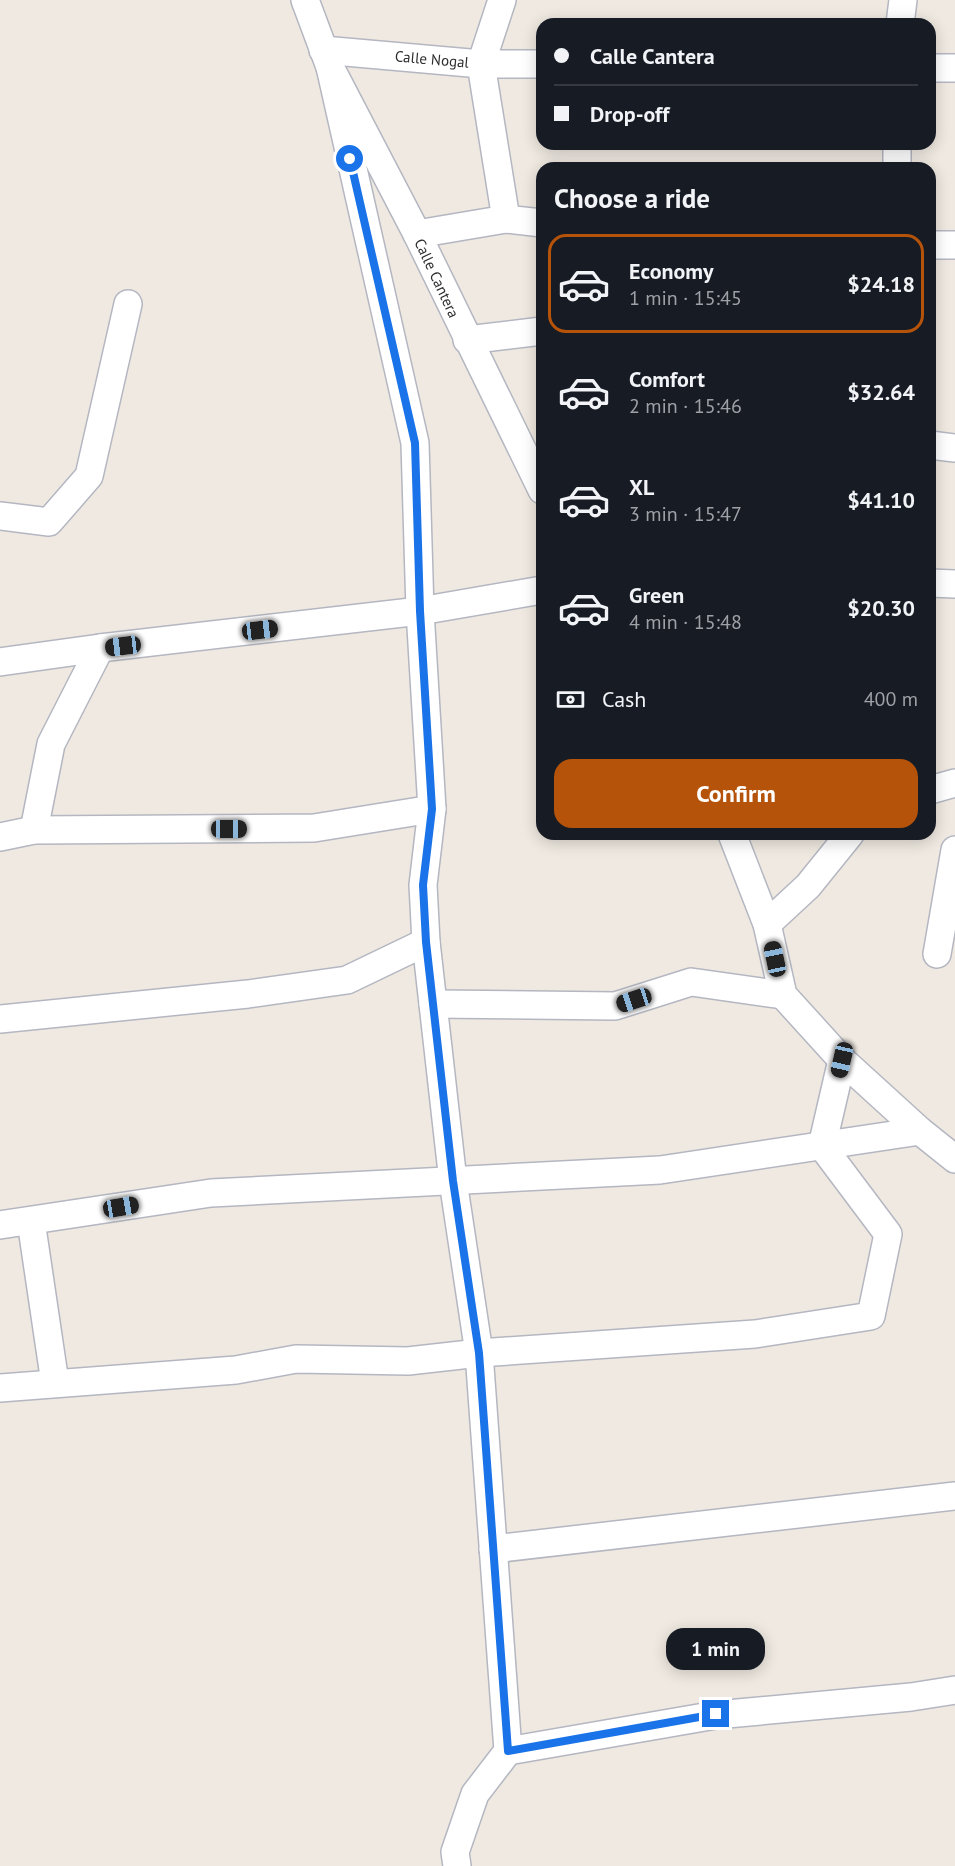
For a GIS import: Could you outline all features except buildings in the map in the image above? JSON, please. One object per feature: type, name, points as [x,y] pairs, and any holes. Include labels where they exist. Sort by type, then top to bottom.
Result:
[{"type":"street","name":"Calle Cantera","points":[[305,0],[326,58],[415,443],[420,611],[432,809],[423,885],[426,942],[453,1181],[479,1353],[508,1751]]},
{"type":"street","points":[[502,0],[481,64],[506,219]]},
{"type":"street","points":[[901,18],[903,0]]},
{"type":"street","name":"Calle Cantera","points":[[326,58],[417,234],[536,478]]},
{"type":"street","name":"Calle Nogal","points":[[326,58],[536,64]]},
{"type":"street","points":[[936,68],[955,68]]},
{"type":"street","points":[[417,234],[506,219],[536,222]]},
{"type":"street","points":[[936,245],[955,245]]},
{"type":"street","points":[[0,516],[49,522],[89,476],[128,304]]},
{"type":"street","points":[[467,340],[536,332]]},
{"type":"street","points":[[936,446],[955,448]]},
{"type":"street","points":[[936,583],[955,584]]},
{"type":"street","points":[[0,662],[100,648],[420,611],[536,591]]},
{"type":"street","points":[[34,831],[51,744],[100,648]]},
{"type":"street","points":[[936,788],[955,783]]},
{"type":"street","points":[[0,837],[34,831],[314,828],[432,809]]},
{"type":"street","points":[[734,840],[767,924],[783,995],[842,1060],[920,1131],[955,1159]]},
{"type":"street","points":[[767,924],[808,885],[845,840]]},
{"type":"street","points":[[937,954],[955,850]]},
{"type":"street","points":[[0,1019],[248,994],[347,980],[426,942]]},
{"type":"street","points":[[433,1004],[615,1006],[691,982],[783,995]]},
{"type":"street","points":[[0,1388],[236,1370],[296,1359],[408,1361],[479,1353],[755,1334],[872,1316],[888,1234],[822,1146],[842,1060]]},
{"type":"street","points":[[0,1225],[211,1193],[660,1170],[920,1131]]},
{"type":"street","points":[[31,1221],[55,1383]]},
{"type":"street","points":[[493,1549],[955,1496]]},
{"type":"street","points":[[457,1866],[455,1852],[475,1794],[508,1751],[716,1714],[955,1690]]},
{"type":"route","points":[[350,159],[415,443],[420,611],[432,809],[423,885],[426,942],[453,1181],[479,1353],[508,1751],[716,1714]]}]
